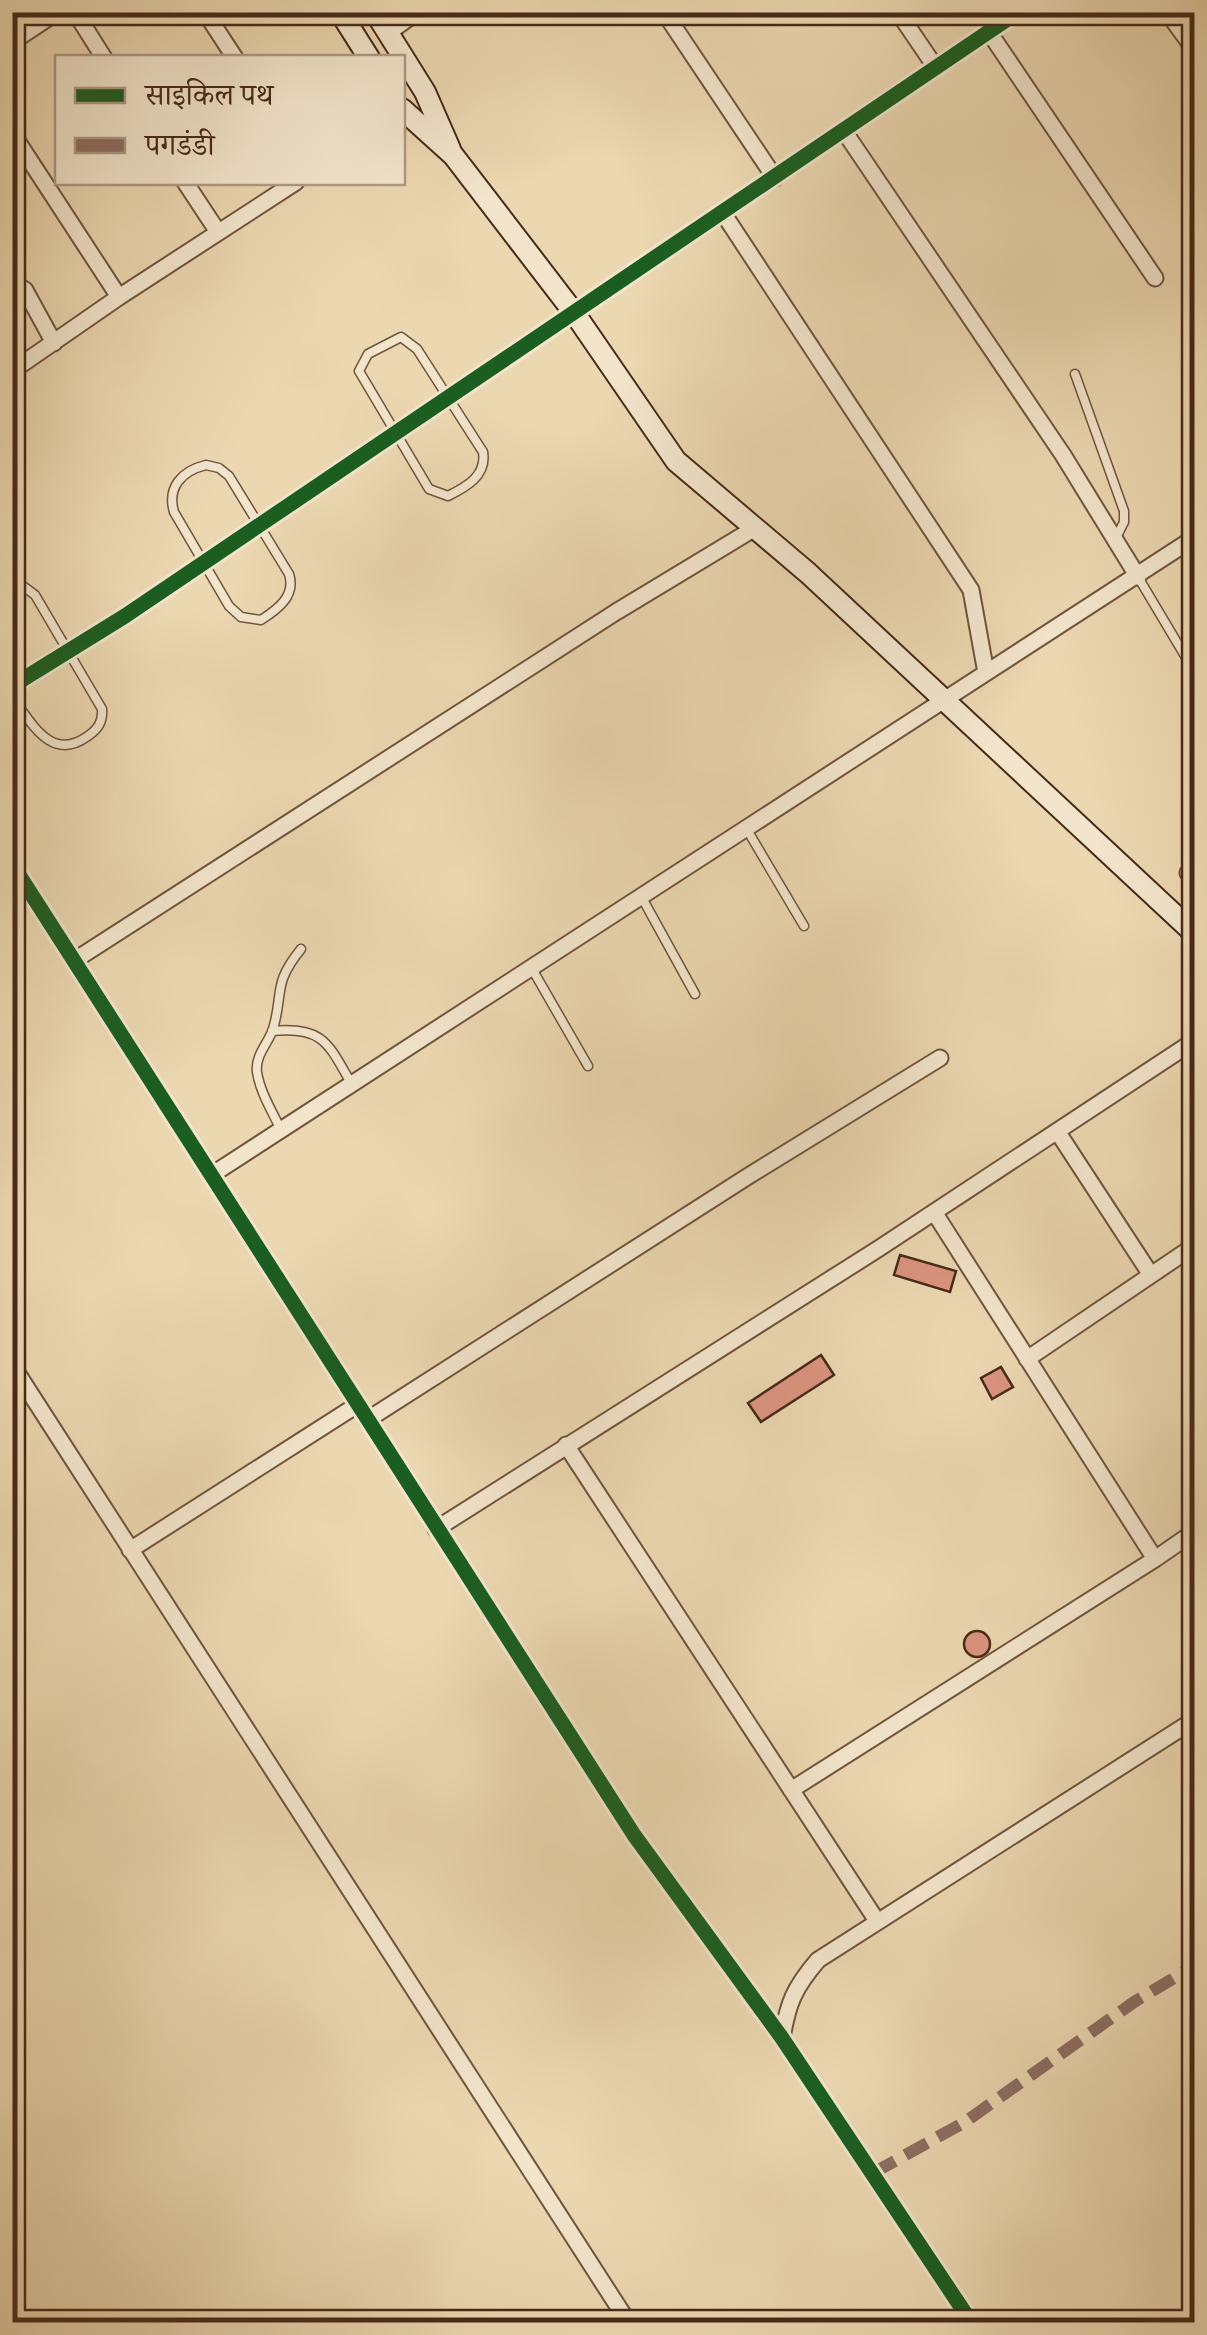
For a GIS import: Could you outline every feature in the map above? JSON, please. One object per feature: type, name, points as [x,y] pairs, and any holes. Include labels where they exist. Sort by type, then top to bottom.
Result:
[{"type":"main road","points":[[340,12],[367,55]]},
{"type":"main road","points":[[375,12],[402,55]]},
{"type":"main road","points":[[405,60],[425,92],[452,155]]},
{"type":"main road","points":[[405,112],[452,155],[575,314],[676,461],[755,528],[1194,932]]},
{"type":"street","points":[[12,42],[57,12]]},
{"type":"street","points":[[74,12],[102,55]]},
{"type":"street","points":[[204,12],[232,55]]},
{"type":"street","points":[[388,33],[417,12]]},
{"type":"street","points":[[664,12],[775,178]]},
{"type":"street","points":[[898,12],[936,68]]},
{"type":"street","points":[[12,686],[575,314],[1018,12]]},
{"type":"street","points":[[1168,12],[1194,48]]},
{"type":"street","points":[[989,32],[1155,278]]},
{"type":"street","points":[[844,131],[1062,455],[1138,577]]},
{"type":"street","points":[[12,132],[119,297]]},
{"type":"street","points":[[12,166],[28,157]]},
{"type":"street","points":[[188,185],[218,232]]},
{"type":"street","points":[[12,371],[291,185]]},
{"type":"street","points":[[723,213],[970,590],[986,673]]},
{"type":"street","points":[[12,282],[25,290],[54,343]]},
{"type":"street","points":[[74,960],[616,612],[755,528]]},
{"type":"street","points":[[213,1174],[1194,538]]},
{"type":"street","points":[[12,864],[634,1836],[782,2038],[971,2322]]},
{"type":"street","points":[[436,1529],[934,1212],[1194,1041]]},
{"type":"street","points":[[367,1420],[940,1058]]},
{"type":"street","points":[[1056,1131],[1151,1276]]},
{"type":"street","points":[[934,1212],[1154,1559]]},
{"type":"street","points":[[1027,1359],[1194,1246]]},
{"type":"street","points":[[12,1366],[628,2322]]},
{"type":"street","points":[[130,1550],[357,1405]]},
{"type":"street","points":[[566,1446],[877,1921]]},
{"type":"street","points":[[791,1790],[1194,1532]]},
{"type":"street","points":[[782,2038],[788,2002],[818,1960],[1194,1720]]},
{"type":"street","points":[[1186,2322],[1194,2317]]},
{"type":"lane","points":[[401,337],[409,340],[449,396],[483,452],[484,461],[478,475],[465,487],[448,496],[434,494],[394,434],[359,371],[368,354],[401,337]]},
{"type":"lane","points":[[1075,374],[1124,511],[1124,522],[1115,540]]},
{"type":"lane","points":[[195,468],[219,468],[229,476],[259,525],[292,583],[286,599],[261,620],[241,617],[229,606],[170,499],[172,488],[195,468]]},
{"type":"lane","points":[[1138,577],[1194,670]]},
{"type":"lane","points":[[12,578],[35,595],[102,709],[100,724],[93,733],[66,746],[53,744],[44,740],[12,696]]},
{"type":"lane","points":[[746,828],[804,926]]},
{"type":"lane","points":[[641,896],[694,994]]},
{"type":"lane","points":[[281,1130],[256,1068],[272,1031],[278,988],[301,950]]},
{"type":"lane","points":[[531,967],[588,1066]]},
{"type":"lane","points":[[272,1031],[308,1030],[317,1035],[330,1047],[351,1084]]},
{"type":"building","points":[[900,1255],[956,1271],[950,1292],[894,1275]]},
{"type":"building","points":[[821,1355],[834,1375],[761,1422],[748,1403]]},
{"type":"building","points":[[1001,1367],[1013,1387],[992,1399],[981,1378]]},
{"type":"building","points":[[977,1631],[986,1635],[990,1644],[986,1653],[977,1657],[968,1653],[964,1644],[968,1635]]},
{"type":"marked path","points":[[873,2173],[965,2122],[1134,2002],[1194,1966]]},
{"type":"cycle path","points":[[12,686],[125,616],[1018,12]]},
{"type":"cycle path","points":[[12,864],[634,1835],[782,2038],[971,2322]]}]
